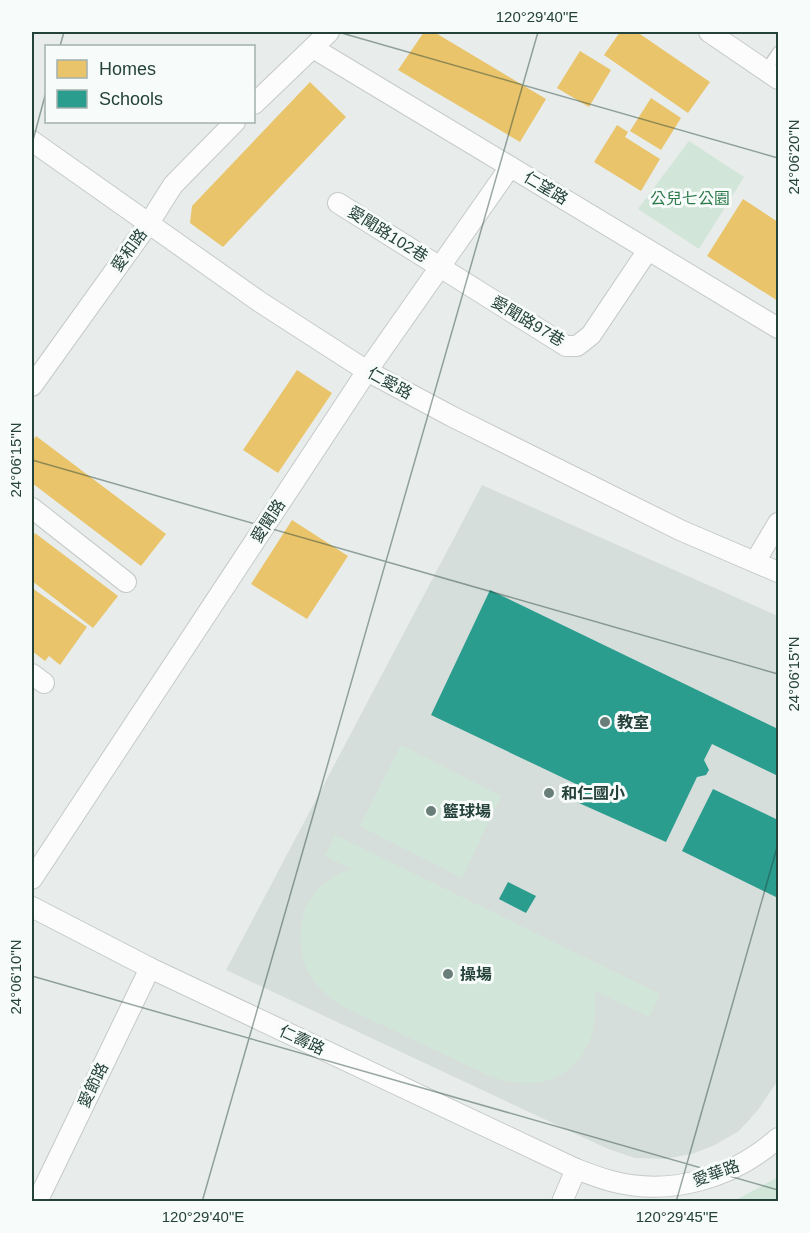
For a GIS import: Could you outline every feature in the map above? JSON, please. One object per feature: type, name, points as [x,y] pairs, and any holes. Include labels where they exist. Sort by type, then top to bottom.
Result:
[{"type":"street","points":[[255,103],[329,32]]},
{"type":"street","points":[[709,32],[772,75]]},
{"type":"street","name":"仁望路","points":[[313,48],[778,328]]},
{"type":"street","name":"愛和路","points":[[32,386],[149,223],[173,185],[234,123]]},
{"type":"street","name":"仁愛路","points":[[32,141],[260,302],[367,371],[461,421],[669,525],[778,572]]},
{"type":"street","name":"愛聞路","points":[[32,879],[367,371],[510,167]]},
{"type":"street","name":"愛聞路102巷","points":[[338,203],[439,266]]},
{"type":"street","name":"愛聞路97巷","points":[[439,266],[566,346],[577,346],[591,335],[648,250]]},
{"type":"street","points":[[32,508],[126,582]]},
{"type":"street","points":[[755,562],[778,523]]},
{"type":"street","name":"仁壽路","points":[[32,907],[150,968],[576,1169]]},
{"type":"street","name":"愛節路","points":[[37,1202],[150,968]]},
{"type":"street","name":"愛華路","points":[[576,1169],[612,1182],[646,1186],[671,1186],[699,1182],[743,1164],[778,1138]]},
{"type":"street","points":[[562,1202],[576,1169]]},
{"type":"lane","points":[[772,75],[778,52]]},
{"type":"shaded area","name":"和仁國小","points":[[482,485],[778,616],[778,1080],[758,1110],[739,1131],[715,1145],[692,1154],[664,1159],[635,1158],[608,1149],[226,970]]},
{"type":"green space","name":"公兒七公園","points":[[689,141],[744,177],[699,249],[638,209]]},
{"type":"green space","name":"籃球場","points":[[401,745],[501,796],[462,878],[360,826]]},
{"type":"green space","points":[[335,835],[660,994],[649,1017],[594,990],[595,1015],[591,1036],[583,1054],[570,1068],[554,1078],[534,1083],[512,1082],[488,1075],[344,1006],[322,990],[310,975],[303,959],[301,941],[304,913],[313,896],[333,877],[351,869],[325,856]]},
{"type":"green space","points":[[778,1177],[778,1201],[734,1201]]},
{"type":"building: Homes","points":[[424,32],[434,32],[546,99],[520,142],[398,70]]},
{"type":"building: Homes","points":[[620,32],[637,32],[710,82],[688,113],[604,55]]},
{"type":"building: Homes","points":[[580,51],[611,70],[589,107],[557,88]]},
{"type":"building: Homes","points":[[310,82],[346,117],[223,247],[190,223],[192,206]]},
{"type":"building: Homes","points":[[651,98],[681,118],[661,150],[630,131]]},
{"type":"building: Homes","points":[[617,125],[628,132],[625,137],[660,159],[641,191],[594,162]]},
{"type":"building: Homes","points":[[743,199],[778,222],[778,301],[707,256]]},
{"type":"building: Homes","points":[[297,370],[332,393],[278,473],[243,450]]},
{"type":"building: Homes","points":[[36,436],[166,534],[141,566],[32,483],[32,443]]},
{"type":"building: Homes","points":[[292,520],[348,556],[307,619],[251,584]]},
{"type":"building: Homes","points":[[35,533],[118,596],[93,628],[32,581],[32,539]]},
{"type":"building: Homes","points":[[32,588],[87,627],[60,665],[49,656],[45,661],[32,651]]},
{"type":"building: Schools","name":"教室","points":[[490,590],[778,729],[778,776],[712,744],[704,760],[709,770],[706,775],[697,777],[666,842],[570,799],[576,784],[431,715]]},
{"type":"building: Schools","points":[[713,789],[778,820],[778,898],[682,851]]},
{"type":"building: Schools","points":[[508,882],[536,896],[526,913],[499,899]]},
{"type":"place","name":"教室","points":[[605,722]]},
{"type":"place","name":"和仁國小","points":[[549,793]]},
{"type":"place","name":"籃球場","points":[[431,811]]},
{"type":"place","name":"操場","points":[[448,974]]}]
